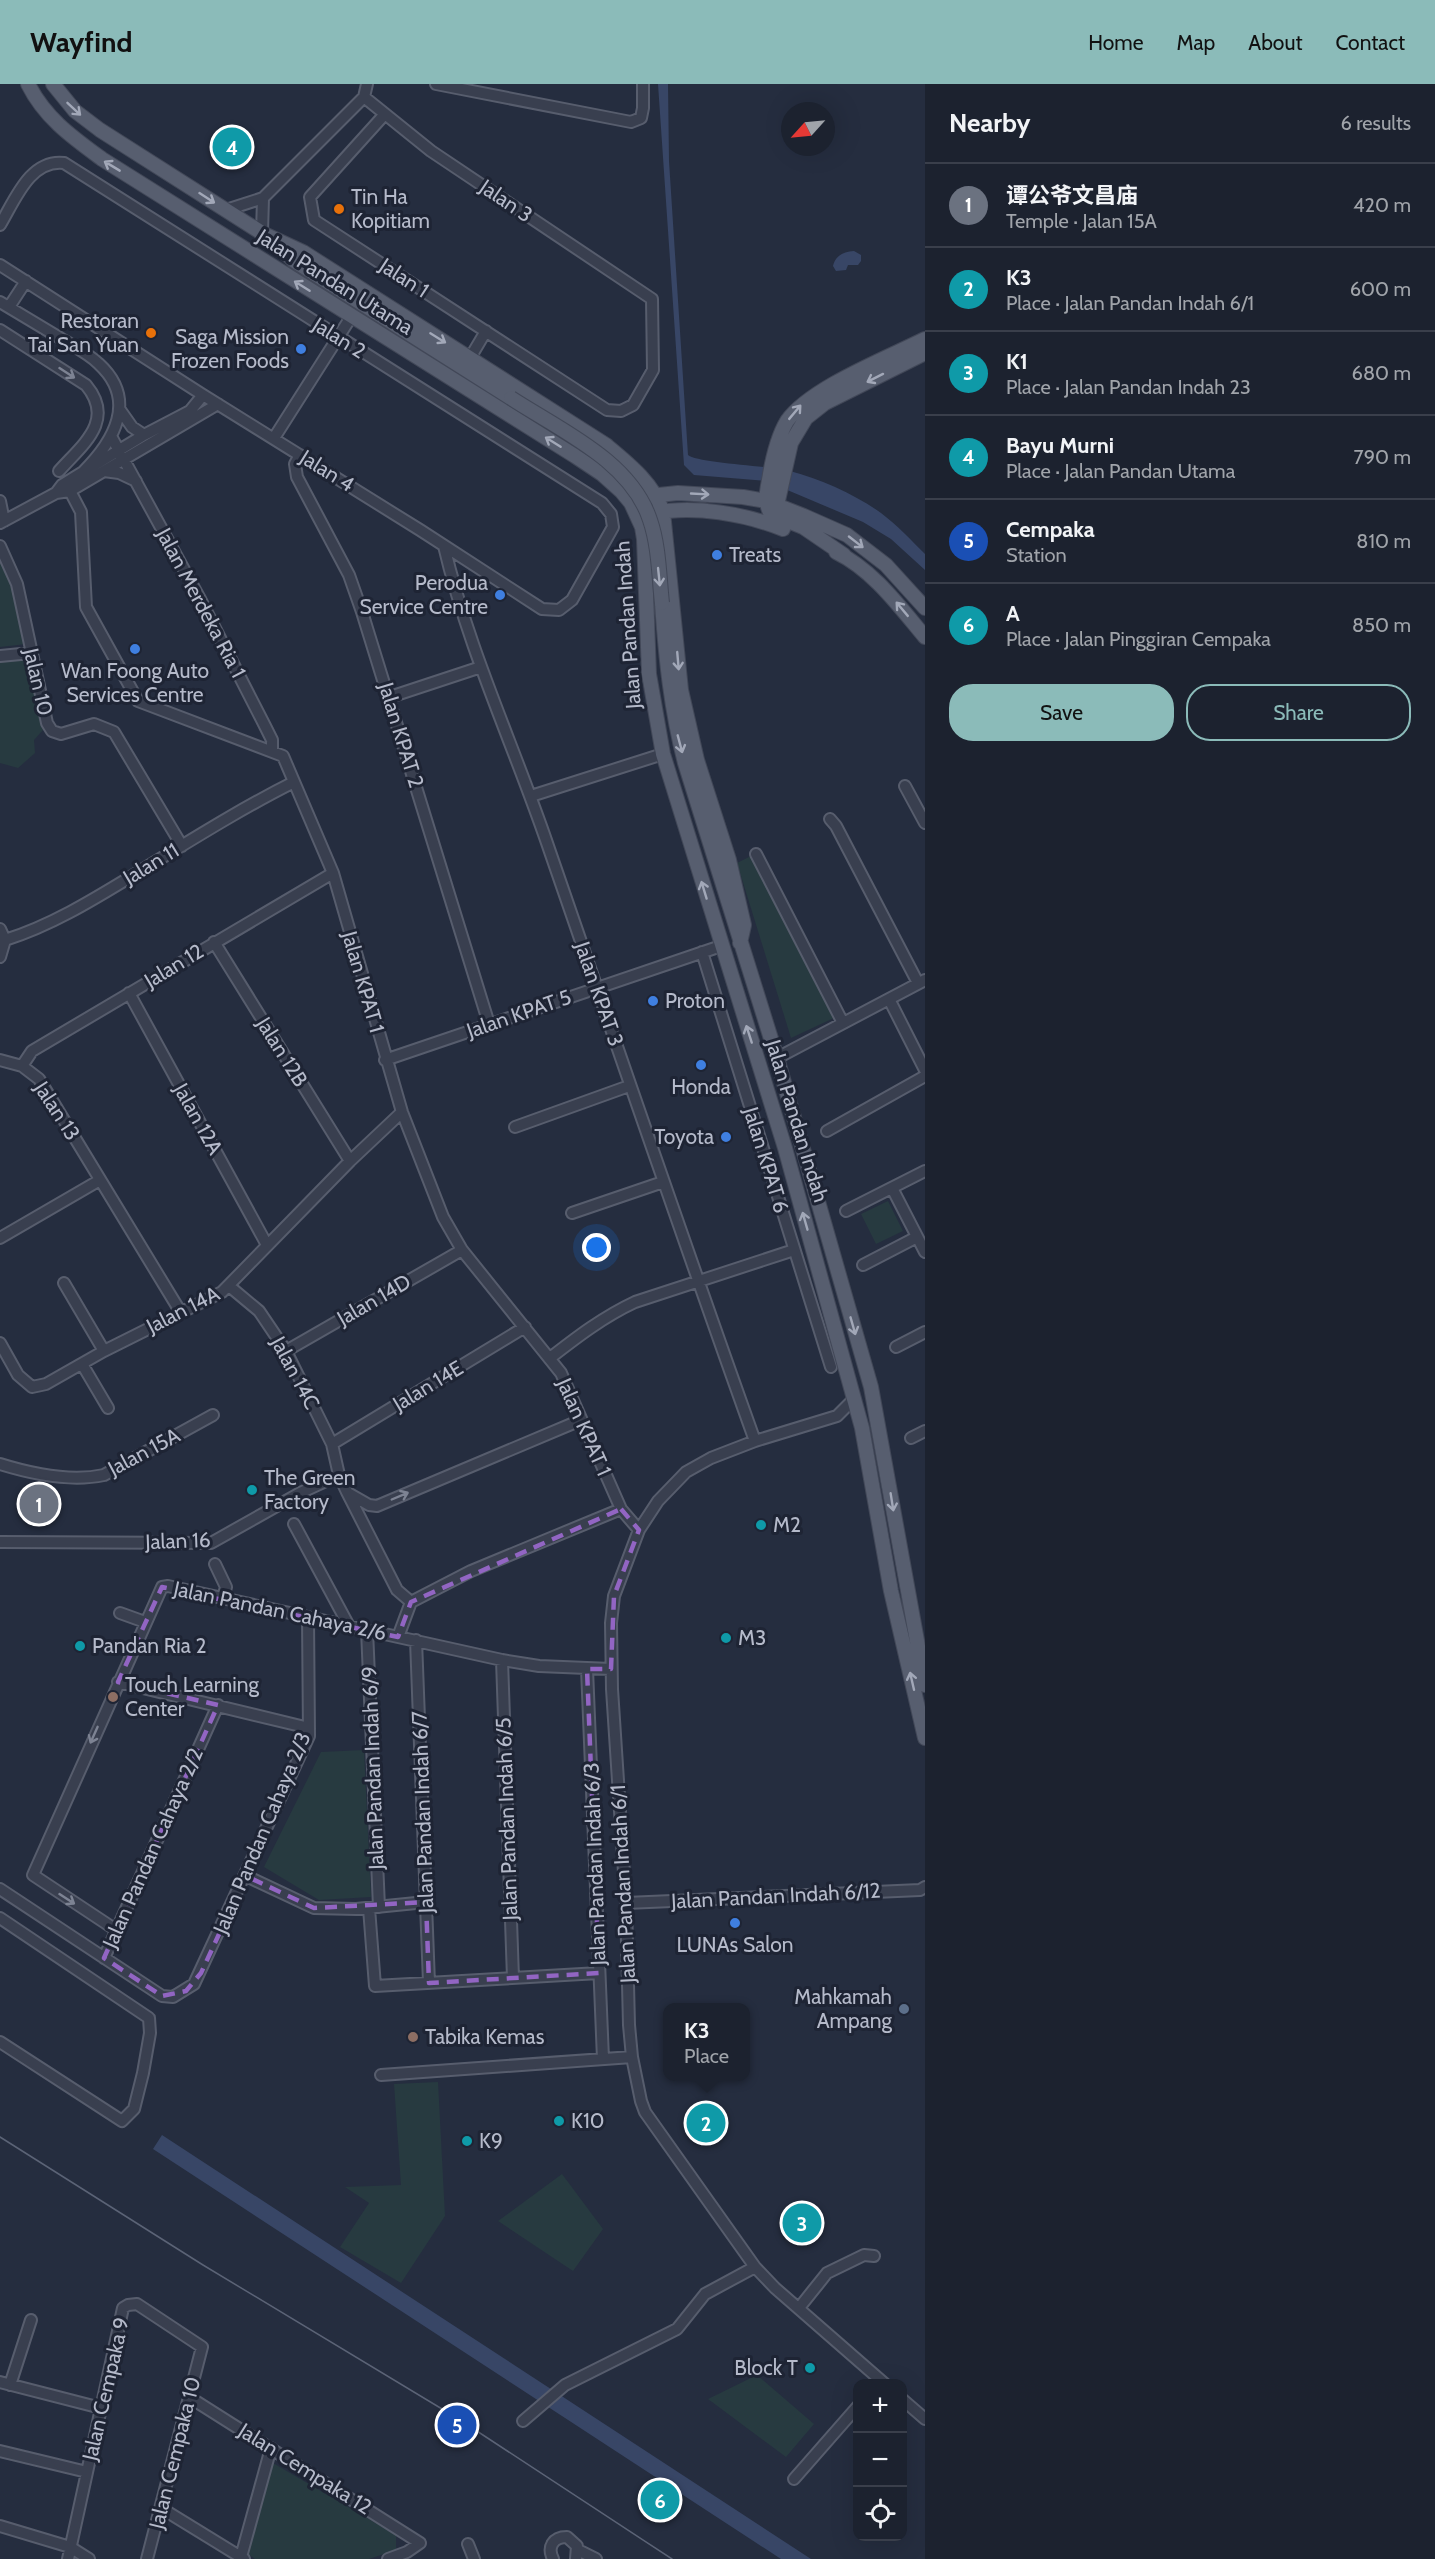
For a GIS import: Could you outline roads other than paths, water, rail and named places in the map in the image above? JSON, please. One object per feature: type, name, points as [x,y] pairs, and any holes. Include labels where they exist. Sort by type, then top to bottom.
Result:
[{"type":"main road","name":"Jalan Pandan Utama","points":[[28,84],[42,110],[65,132],[102,159],[602,474],[631,503],[638,517]]},
{"type":"main road","name":"Jalan Pandan Utama","points":[[52,84],[75,111],[187,185],[262,233],[303,252],[617,454],[638,472],[656,494],[663,512]]},
{"type":"main road","points":[[187,185],[176,188],[174,194],[177,200],[205,220],[213,230]]},
{"type":"main road","points":[[262,233],[293,260],[607,460],[630,481],[651,521],[656,545],[673,716],[740,943]]},
{"type":"main road","points":[[768,510],[786,423],[801,405],[811,396],[925,339]]},
{"type":"main road","points":[[778,467],[806,418],[825,404],[925,353]]},
{"type":"main road","points":[[602,474],[609,475],[618,471],[620,459],[617,454]]},
{"type":"main road","points":[[631,503],[656,494],[678,493],[743,498],[756,496],[773,486]]},
{"type":"main road","points":[[773,486],[804,516]]},
{"type":"main road","points":[[743,498],[803,527],[844,555],[883,589],[925,637]]},
{"type":"main road","points":[[638,517],[663,512],[768,510],[804,516],[847,535],[893,572],[925,608]]},
{"type":"main road","name":"Jalan Pandan Indah","points":[[663,512],[683,699],[697,760],[731,871],[744,925],[740,943],[777,1058],[871,1387],[925,1685]]},
{"type":"main road","name":"Jalan Pandan Indah","points":[[638,517],[644,539],[649,674],[663,754],[785,1148],[862,1428],[891,1591],[925,1738]]},
{"type":"main road","points":[[644,551],[652,543],[657,542],[668,549]]},
{"type":"street","points":[[226,210],[264,198],[364,97],[367,84]]},
{"type":"street","points":[[436,84],[631,122],[641,118],[643,84]]},
{"type":"street","name":"Jalan 3","points":[[364,97],[431,151],[652,299],[653,370],[633,405],[621,411],[607,410]]},
{"type":"street","name":"Jalan 1","points":[[385,114],[310,197],[314,220],[607,410]]},
{"type":"street","name":"Jalan 2","points":[[0,225],[33,173],[47,164],[64,163],[602,503],[611,514]]},
{"type":"street","points":[[262,233],[264,198]]},
{"type":"street","name":"Jalan 4","points":[[0,265],[542,609],[559,610],[572,600],[613,527],[611,514]]},
{"type":"street","points":[[26,281],[5,305],[97,362],[115,388],[120,410],[132,427],[144,435]]},
{"type":"street","points":[[274,438],[351,317]]},
{"type":"street","points":[[0,330],[86,385],[95,398],[98,413],[92,434],[79,452],[59,471]]},
{"type":"street","points":[[470,358],[486,331]]},
{"type":"street","points":[[0,501],[2,522],[57,493],[70,491],[104,471],[144,435],[190,411],[203,395]]},
{"type":"street","points":[[57,493],[62,485],[83,472],[141,449],[218,404]]},
{"type":"street","points":[[83,472],[112,438],[120,410]]},
{"type":"street","name":"Jalan Merdeka Ria 1","points":[[112,438],[265,726],[272,740],[272,750]]},
{"type":"street","points":[[136,482],[135,467],[141,449]]},
{"type":"street","name":"Jalan KPAT 2","points":[[300,455],[296,464],[297,477],[349,575],[390,697],[489,1024]]},
{"type":"street","points":[[104,471],[119,473],[136,482]]},
{"type":"street","points":[[70,491],[81,512],[86,607],[138,701],[272,750]]},
{"type":"street","name":"Jalan 10","points":[[0,546],[17,584],[47,723],[52,731],[61,734],[94,723],[114,732],[182,846]]},
{"type":"street","name":"Jalan KPAT 3","points":[[444,546],[481,667],[531,796],[629,1086],[755,1442]]},
{"type":"street","points":[[0,656],[31,653]]},
{"type":"street","points":[[390,697],[481,667]]},
{"type":"street","name":"Jalan KPAT 1","points":[[272,750],[283,756],[333,873],[385,1060],[402,1112],[443,1217],[462,1250],[561,1373],[621,1509],[639,1530]]},
{"type":"street","points":[[531,796],[663,754]]},
{"type":"street","name":"Jalan 11","points":[[0,957],[3,935],[34,931],[96,898],[259,800],[294,782]]},
{"type":"street","points":[[905,786],[921,805],[925,823]]},
{"type":"street","points":[[777,1058],[922,982],[830,819]]},
{"type":"street","points":[[756,854],[843,1023]]},
{"type":"street","name":"Jalan 12","points":[[22,1066],[32,1051],[333,873]]},
{"type":"street","name":"Jalan 12B","points":[[214,942],[350,1161]]},
{"type":"street","name":"Jalan KPAT 5","points":[[385,1060],[721,946]]},
{"type":"street","name":"Jalan KPAT 6","points":[[702,952],[831,1367]]},
{"type":"street","name":"Jalan 12A","points":[[129,993],[267,1245]]},
{"type":"street","points":[[889,999],[925,1070]]},
{"type":"street","name":"Jalan 13","points":[[0,1060],[22,1066],[39,1079],[180,1311]]},
{"type":"street","points":[[827,1131],[925,1076]]},
{"type":"street","points":[[515,1127],[629,1086]]},
{"type":"street","name":"Jalan 14A","points":[[0,1343],[18,1375],[32,1387],[46,1384],[180,1311],[217,1295],[229,1287],[350,1161],[402,1112]]},
{"type":"street","points":[[846,1211],[925,1171]]},
{"type":"street","points":[[0,1238],[100,1180]]},
{"type":"street","points":[[572,1213],[663,1182]]},
{"type":"street","points":[[892,1188],[925,1252]]},
{"type":"street","points":[[863,1265],[917,1237]]},
{"type":"street","name":"Jalan 14D","points":[[286,1351],[462,1250]]},
{"type":"street","points":[[550,1358],[591,1326],[616,1311],[794,1250]]},
{"type":"street","points":[[64,1283],[104,1351]]},
{"type":"street","name":"Jalan 14C","points":[[229,1287],[259,1311],[286,1351],[332,1444],[339,1474],[397,1590],[411,1602]]},
{"type":"street","name":"Jalan 14E","points":[[332,1444],[525,1327]]},
{"type":"street","points":[[896,1347],[925,1332]]},
{"type":"street","points":[[82,1364],[108,1408]]},
{"type":"street","name":"Jalan Pandan Indah 6/1","points":[[854,1398],[837,1416],[711,1458],[686,1472],[658,1501],[639,1530],[614,1596],[611,1623],[611,1669],[626,1903],[629,2025],[632,2057],[645,2112],[755,2267],[878,2379]]},
{"type":"street","name":"Jalan 15A","points":[[0,1464],[49,1474],[88,1478],[104,1475],[213,1415]]},
{"type":"street","points":[[837,1416],[850,1419],[862,1428]]},
{"type":"street","points":[[348,1492],[369,1505],[377,1506],[581,1420]]},
{"type":"street","points":[[911,1438],[925,1431]]},
{"type":"street","name":"Jalan 16","points":[[0,1542],[211,1543],[339,1474]]},
{"type":"street","points":[[398,1636],[411,1602],[471,1571],[621,1509]]},
{"type":"street","points":[[294,1524],[349,1626]]},
{"type":"street","points":[[215,1564],[226,1587],[223,1598]]},
{"type":"street","name":"Jalan Pandan Cahaya 2/6","points":[[145,1622],[162,1587],[168,1586],[502,1660],[539,1666],[611,1669]]},
{"type":"street","points":[[116,1930],[33,1875],[145,1622],[120,1613]]},
{"type":"street","name":"Jalan Pandan Cahaya 2/3","points":[[104,1958],[162,1996],[173,1997],[195,1984],[309,1736],[308,1617]]},
{"type":"street","name":"Jalan Pandan Indah 6/9","points":[[367,1630],[374,1908]]},
{"type":"street","name":"Jalan Pandan Indah 6/7","points":[[416,1640],[429,1983]]},
{"type":"street","name":"Jalan Pandan Indah 6/5","points":[[502,1660],[513,1978]]},
{"type":"street","name":"Jalan Pandan Indah 6/3","points":[[587,1669],[603,2059]]},
{"type":"street","points":[[118,1682],[309,1728]]},
{"type":"street","name":"Jalan Pandan Cahaya 2/2","points":[[104,1958],[218,1706]]},
{"type":"street","points":[[246,1876],[314,1908],[374,1908],[426,1902]]},
{"type":"street","name":"Jalan Pandan Indah 6/12","points":[[626,1903],[920,1890],[925,1887]]},
{"type":"street","points":[[0,1889],[104,1958]]},
{"type":"street","points":[[374,1908],[375,1986],[599,1972]]},
{"type":"street","points":[[0,1918],[149,2018],[150,2033],[134,2109],[122,2121],[0,2042]]},
{"type":"street","points":[[381,2075],[632,2057]]},
{"type":"street","points":[[799,2308],[827,2273],[864,2254],[874,2256]]},
{"type":"street","points":[[523,2421],[575,2379],[677,2329],[705,2295],[755,2267]]},
{"type":"street","name":"Jalan Cempaka 9","points":[[68,2559],[123,2308],[137,2304],[202,2347]]},
{"type":"street","points":[[31,2320],[5,2384],[101,2408]]},
{"type":"street","name":"Jalan Cempaka 10","points":[[147,2559],[202,2347]]},
{"type":"street","name":"Jalan Cempaka 12","points":[[189,2397],[420,2543],[407,2552],[388,2559]]},
{"type":"street","points":[[907,2403],[925,2419]]},
{"type":"street","points":[[794,2479],[853,2412]]},
{"type":"street","points":[[161,2508],[243,2558],[271,2448]]},
{"type":"street","points":[[0,2451],[87,2472]]},
{"type":"street","points":[[0,2526],[70,2547],[89,2559]]},
{"type":"street","points":[[553,2559],[550,2549],[558,2538],[571,2538],[577,2555],[596,2559]]},
{"type":"street","points":[[468,2544],[474,2559]]},
{"type":"water","points":[[658,84],[668,84],[669,161],[688,455],[705,460],[790,471],[838,488],[871,506],[898,528],[925,554],[925,570],[891,539],[863,522],[766,481],[694,475],[684,465]]},
{"type":"water","points":[[854,251],[861,255],[858,265],[848,265],[846,270],[836,271],[833,266],[838,257],[843,253]]},
{"type":"water","points":[[162,2135],[811,2559],[781,2559],[153,2149]]},
{"type":"tram line","points":[[0,2137],[203,2265],[457,2418],[672,2559]]},
{"type":"place","name":"Bayu Murni","points":[[232,147]]},
{"type":"place","name":"Tin Ha Kopitiam","points":[[339,209]]},
{"type":"place","name":"Restoran Tai San Yuan","points":[[151,333]]},
{"type":"place","name":"Saga Mission Frozen Foods","points":[[301,349]]},
{"type":"place","name":"Treats","points":[[717,555]]},
{"type":"place","name":"Perodua Service Centre","points":[[500,595]]},
{"type":"place","name":"Wan Foong Auto Services Centre","points":[[135,649]]},
{"type":"place","name":"Proton","points":[[653,1001]]},
{"type":"place","name":"Honda","points":[[701,1065]]},
{"type":"place","name":"Toyota","points":[[726,1137]]},
{"type":"place","name":"The Green Factory","points":[[252,1490]]},
{"type":"place","name":"谭公爷文昌庙","points":[[39,1504]]},
{"type":"place","name":"M2","points":[[761,1525]]},
{"type":"place","name":"M3","points":[[726,1638]]},
{"type":"place","name":"Pandan Ria 2","points":[[80,1646]]},
{"type":"place","name":"Touch Learning Center","points":[[113,1697]]},
{"type":"place","name":"LUNAs Salon","points":[[735,1923]]},
{"type":"place","name":"Mahkamah Ampang","points":[[904,2009]]},
{"type":"place","name":"Tabika Kemas","points":[[413,2037]]},
{"type":"place","name":"K10","points":[[559,2121]]},
{"type":"place","name":"K3","points":[[706,2123]]},
{"type":"place","name":"K9","points":[[467,2141]]},
{"type":"place","name":"K1","points":[[802,2223]]},
{"type":"place","name":"Block T","points":[[810,2368]]},
{"type":"place","name":"Cempaka","points":[[457,2425]]},
{"type":"place","name":"A","points":[[660,2500]]}]
